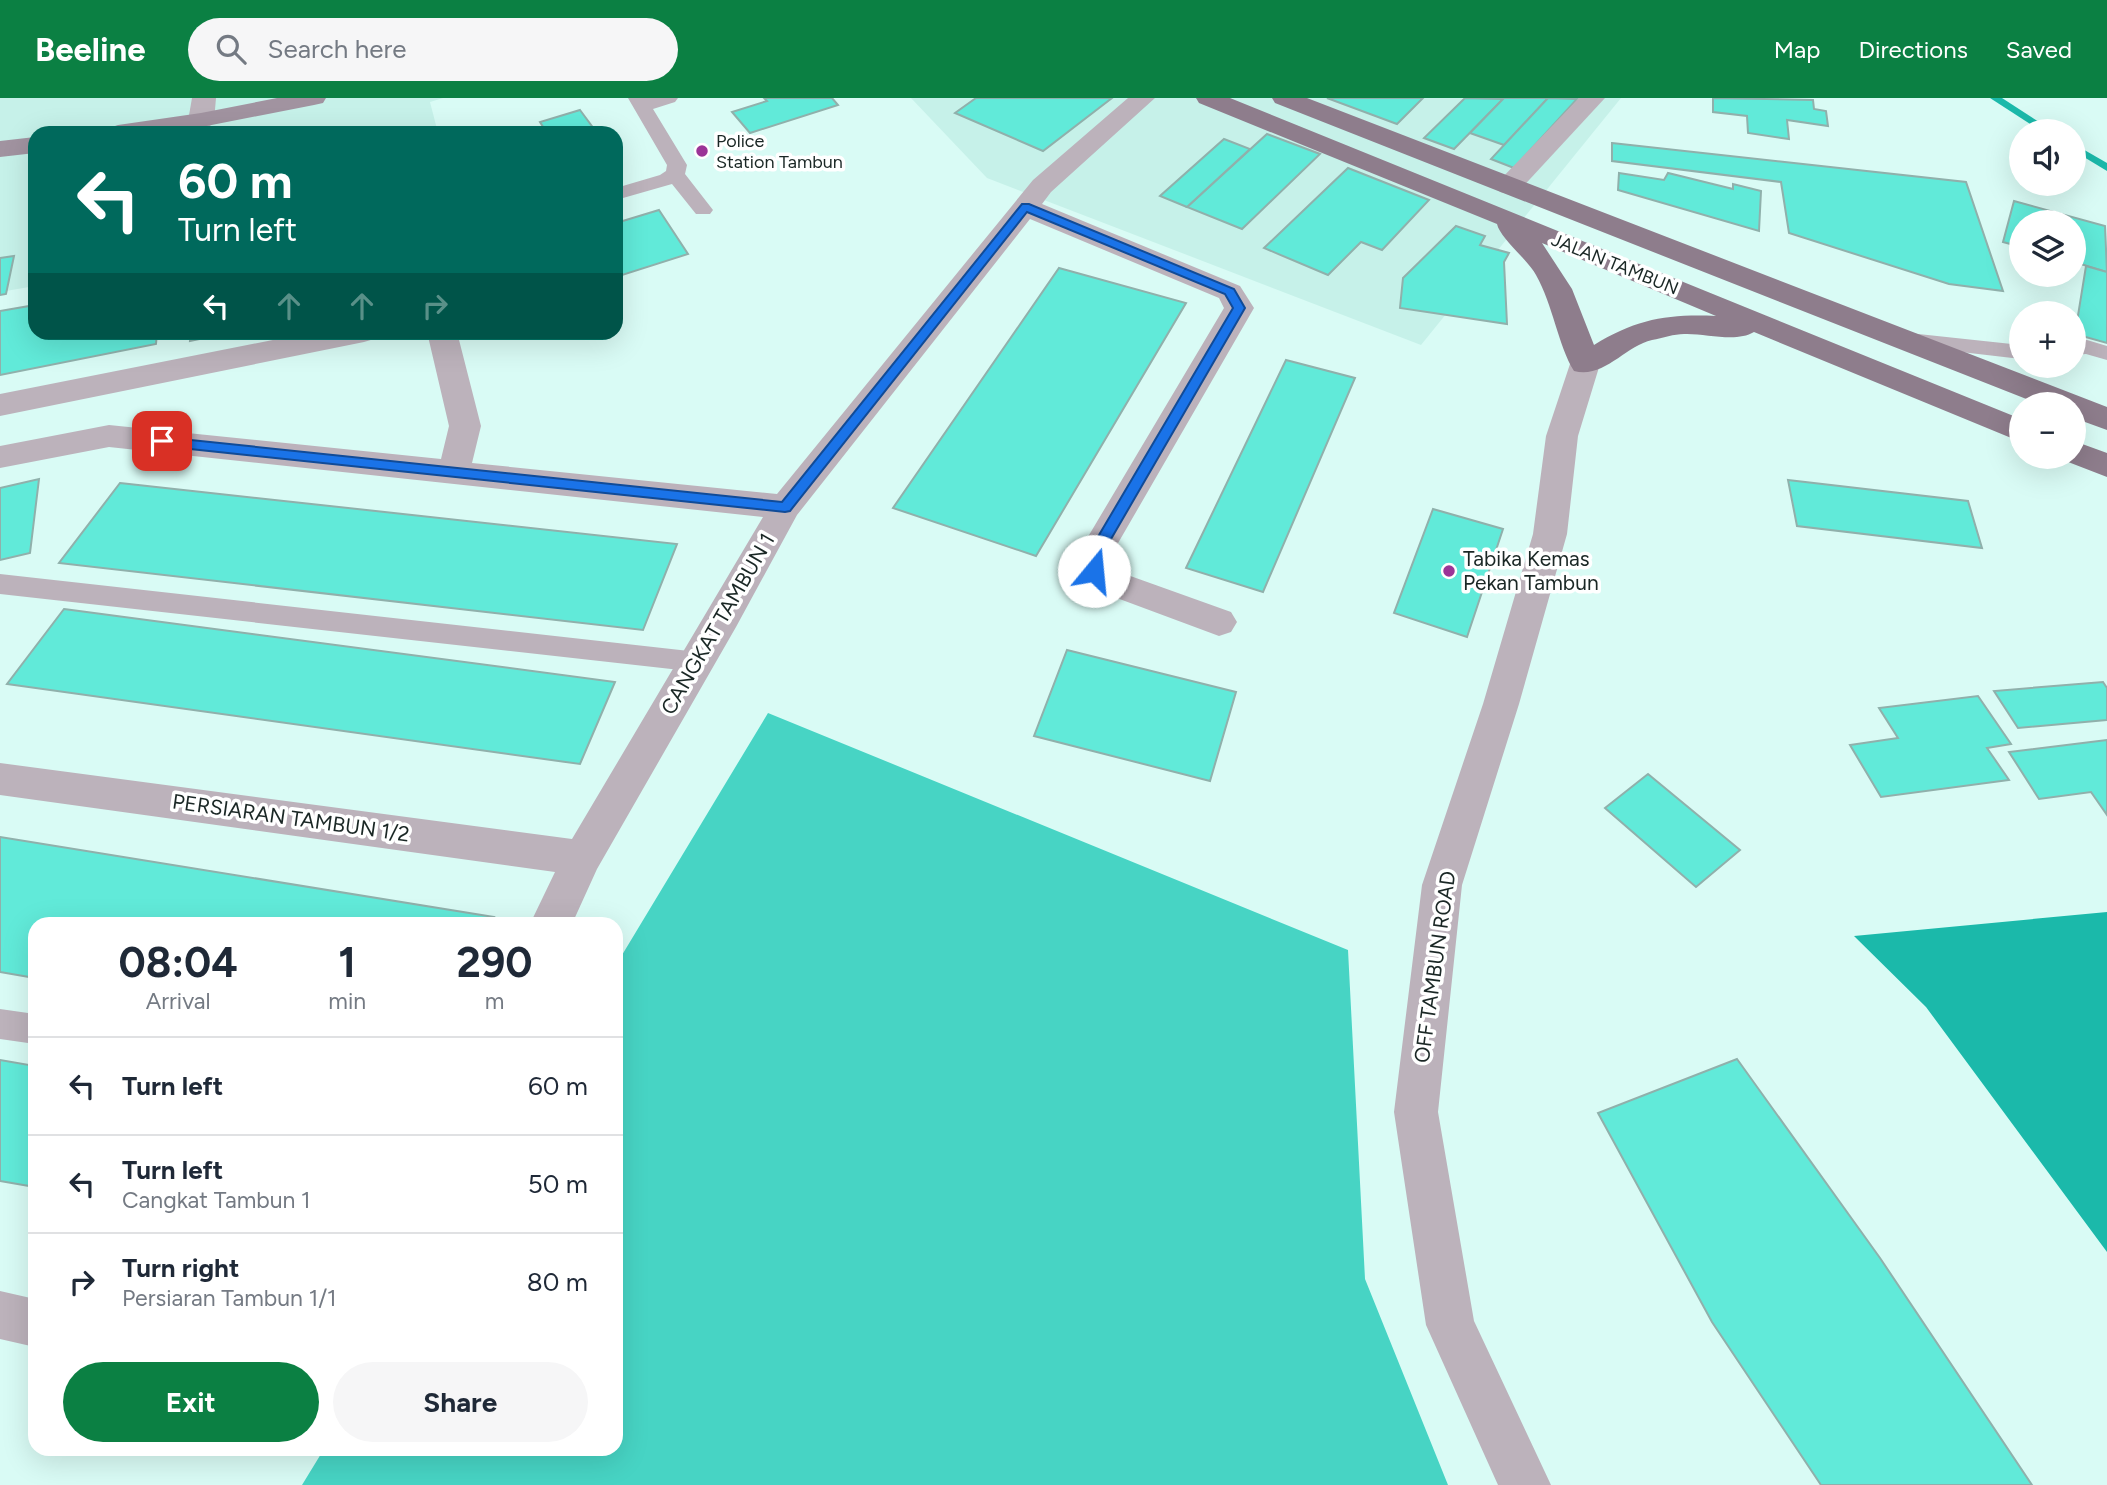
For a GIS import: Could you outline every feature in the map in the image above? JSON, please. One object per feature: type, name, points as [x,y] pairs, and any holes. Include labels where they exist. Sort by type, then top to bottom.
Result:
[{"type":"main road","points":[[144,126],[202,110],[314,98]]},
{"type":"main road","name":"JALAN TAMBUN","points":[[1208,98],[1401,174],[2009,426]]},
{"type":"main road","name":"JALAN TAMBUN","points":[[1284,98],[2037,392]]},
{"type":"main road","points":[[0,149],[28,146]]},
{"type":"main road","points":[[1498,215],[1533,247],[1554,278],[1569,310],[1585,365],[1634,334],[1682,324],[1769,328]]},
{"type":"main road","points":[[2086,411],[2107,419]]},
{"type":"main road","points":[[2086,457],[2107,466]]},
{"type":"street","name":"CANGKAT TAMBUN 1","points":[[554,917],[582,858],[698,663],[785,507],[1042,186],[1143,98]]},
{"type":"street","points":[[1509,186],[1593,98]]},
{"type":"street","points":[[1026,207],[1230,292],[1239,308],[1093,557],[1094,571],[1110,582],[1219,622]]},
{"type":"street","points":[[0,405],[324,340]]},
{"type":"street","points":[[444,340],[465,426],[454,472]]},
{"type":"street","name":"OFF TAMBUN ROAD","points":[[1525,1485],[1450,1325],[1416,1112],[1442,885],[1501,704],[1550,534],[1562,436],[1585,365]]},
{"type":"street","points":[[0,457],[109,436],[785,507]]},
{"type":"street","name":"PERSIARAN TAMBUN 1/2","points":[[0,779],[582,858]]},
{"type":"street","points":[[0,1315],[28,1321]]},
{"type":"lane","points":[[623,192],[667,179],[675,174],[677,165],[640,102],[669,98]]},
{"type":"lane","points":[[675,174],[703,210]]},
{"type":"lane","points":[[1902,340],[2009,351]]},
{"type":"lane","points":[[2086,347],[2107,353]]},
{"type":"lane","points":[[0,584],[698,663]]},
{"type":"lane","points":[[0,1024],[28,1028]]},
{"type":"shaded area","points":[[0,98],[443,98],[430,102],[436,126],[28,126],[28,287],[0,292]]},
{"type":"shaded area","points":[[911,98],[1621,98],[1421,345],[987,178]]},
{"type":"shaded area","points":[[768,713],[1348,950],[1365,1279],[1448,1485],[302,1485],[320,1456],[623,1456],[623,953]]},
{"type":"shaded area","points":[[2107,912],[2107,1252],[1926,1007],[1854,936]]},
{"type":"building","points":[[764,98],[832,98],[838,105],[750,133],[732,112],[767,101]]},
{"type":"building","points":[[976,98],[1112,98],[1043,151],[955,113]]},
{"type":"building","points":[[1327,98],[1423,98],[1397,124]]},
{"type":"building","points":[[1465,98],[1503,99],[1454,149],[1424,138]]},
{"type":"building","points":[[1504,98],[1548,98],[1504,145],[1470,133]]},
{"type":"building","points":[[1548,98],[1577,99],[1514,168],[1491,159]]},
{"type":"building","points":[[1713,98],[1813,100],[1814,109],[1826,111],[1828,126],[1787,120],[1789,139],[1748,133],[1747,116],[1713,112]]},
{"type":"building","points":[[580,110],[592,126],[543,126],[540,122]]},
{"type":"building","points":[[1267,134],[1320,154],[1242,229],[1187,207]]},
{"type":"building","points":[[1224,139],[1250,149],[1187,207],[1160,196]]},
{"type":"building","points":[[1612,143],[1966,182],[2003,291],[1949,284],[1789,233],[1781,182],[1612,161]]},
{"type":"building","points":[[1348,168],[1429,200],[1382,250],[1361,242],[1328,275],[1264,248]]},
{"type":"building","points":[[1619,173],[1664,180],[1668,173],[1733,189],[1733,184],[1761,191],[1759,231],[1618,190]]},
{"type":"building","points":[[2014,201],[2047,210],[2012,210]]},
{"type":"building","points":[[659,210],[688,254],[623,275],[623,221]]},
{"type":"building","points":[[2009,220],[2009,244],[2003,242]]},
{"type":"building","points":[[2086,221],[2105,226],[2107,272],[2086,266]]},
{"type":"building","points":[[1456,226],[1485,236],[1480,245],[1509,253],[1504,262],[1507,324],[1400,308],[1403,278]]},
{"type":"building","points":[[14,256],[6,294],[0,295],[0,258]]},
{"type":"building","points":[[2086,266],[2107,272],[2107,343],[2086,337],[2086,301],[2080,301],[2083,287],[2086,287]]},
{"type":"building","points":[[1059,268],[1186,303],[1036,556],[893,508]]},
{"type":"building","points":[[28,306],[28,340],[156,340],[156,344],[0,375],[0,311]]},
{"type":"building","points":[[1286,360],[1355,378],[1263,592],[1186,568]]},
{"type":"building","points":[[39,479],[30,553],[0,560],[0,488]]},
{"type":"building","points":[[1788,480],[1968,501],[1982,548],[1797,526]]},
{"type":"building","points":[[120,483],[677,544],[643,630],[59,563]]},
{"type":"building","name":"Tabika Kemas Pekan Tambun","points":[[1433,509],[1503,529],[1467,637],[1394,613]]},
{"type":"building","points":[[64,609],[615,682],[580,764],[7,684]]},
{"type":"building","points":[[1067,650],[1236,692],[1210,781],[1034,736]]},
{"type":"building","points":[[2103,682],[2107,688],[2107,720],[2018,728],[1994,691]]},
{"type":"building","points":[[1978,696],[2011,744],[1987,748],[2009,780],[1881,797],[1850,745],[1898,738],[1879,708]]},
{"type":"building","points":[[2107,740],[2107,815],[2091,792],[2039,799],[2009,752]]},
{"type":"building","points":[[1648,774],[1740,850],[1696,887],[1605,808]]},
{"type":"building","points":[[0,837],[494,917],[28,917],[28,977],[0,972]]},
{"type":"building","points":[[1737,1059],[1880,1258],[2032,1485],[1821,1485],[1712,1322],[1598,1113]]},
{"type":"building","points":[[0,1060],[28,1065],[28,1186],[0,1181]]},
{"type":"waterway","points":[[1995,98],[2029,119]]},
{"type":"waterway","points":[[2086,155],[2107,168]]},
{"type":"place","name":"Police Station Tambun","points":[[702,151]]},
{"type":"place","name":"Tabika Kemas Pekan Tambun","points":[[1449,571]]},
{"type":"route","points":[[162,441],[785,507],[1026,207],[1230,292],[1239,308],[1093,557],[1094,571]]}]
